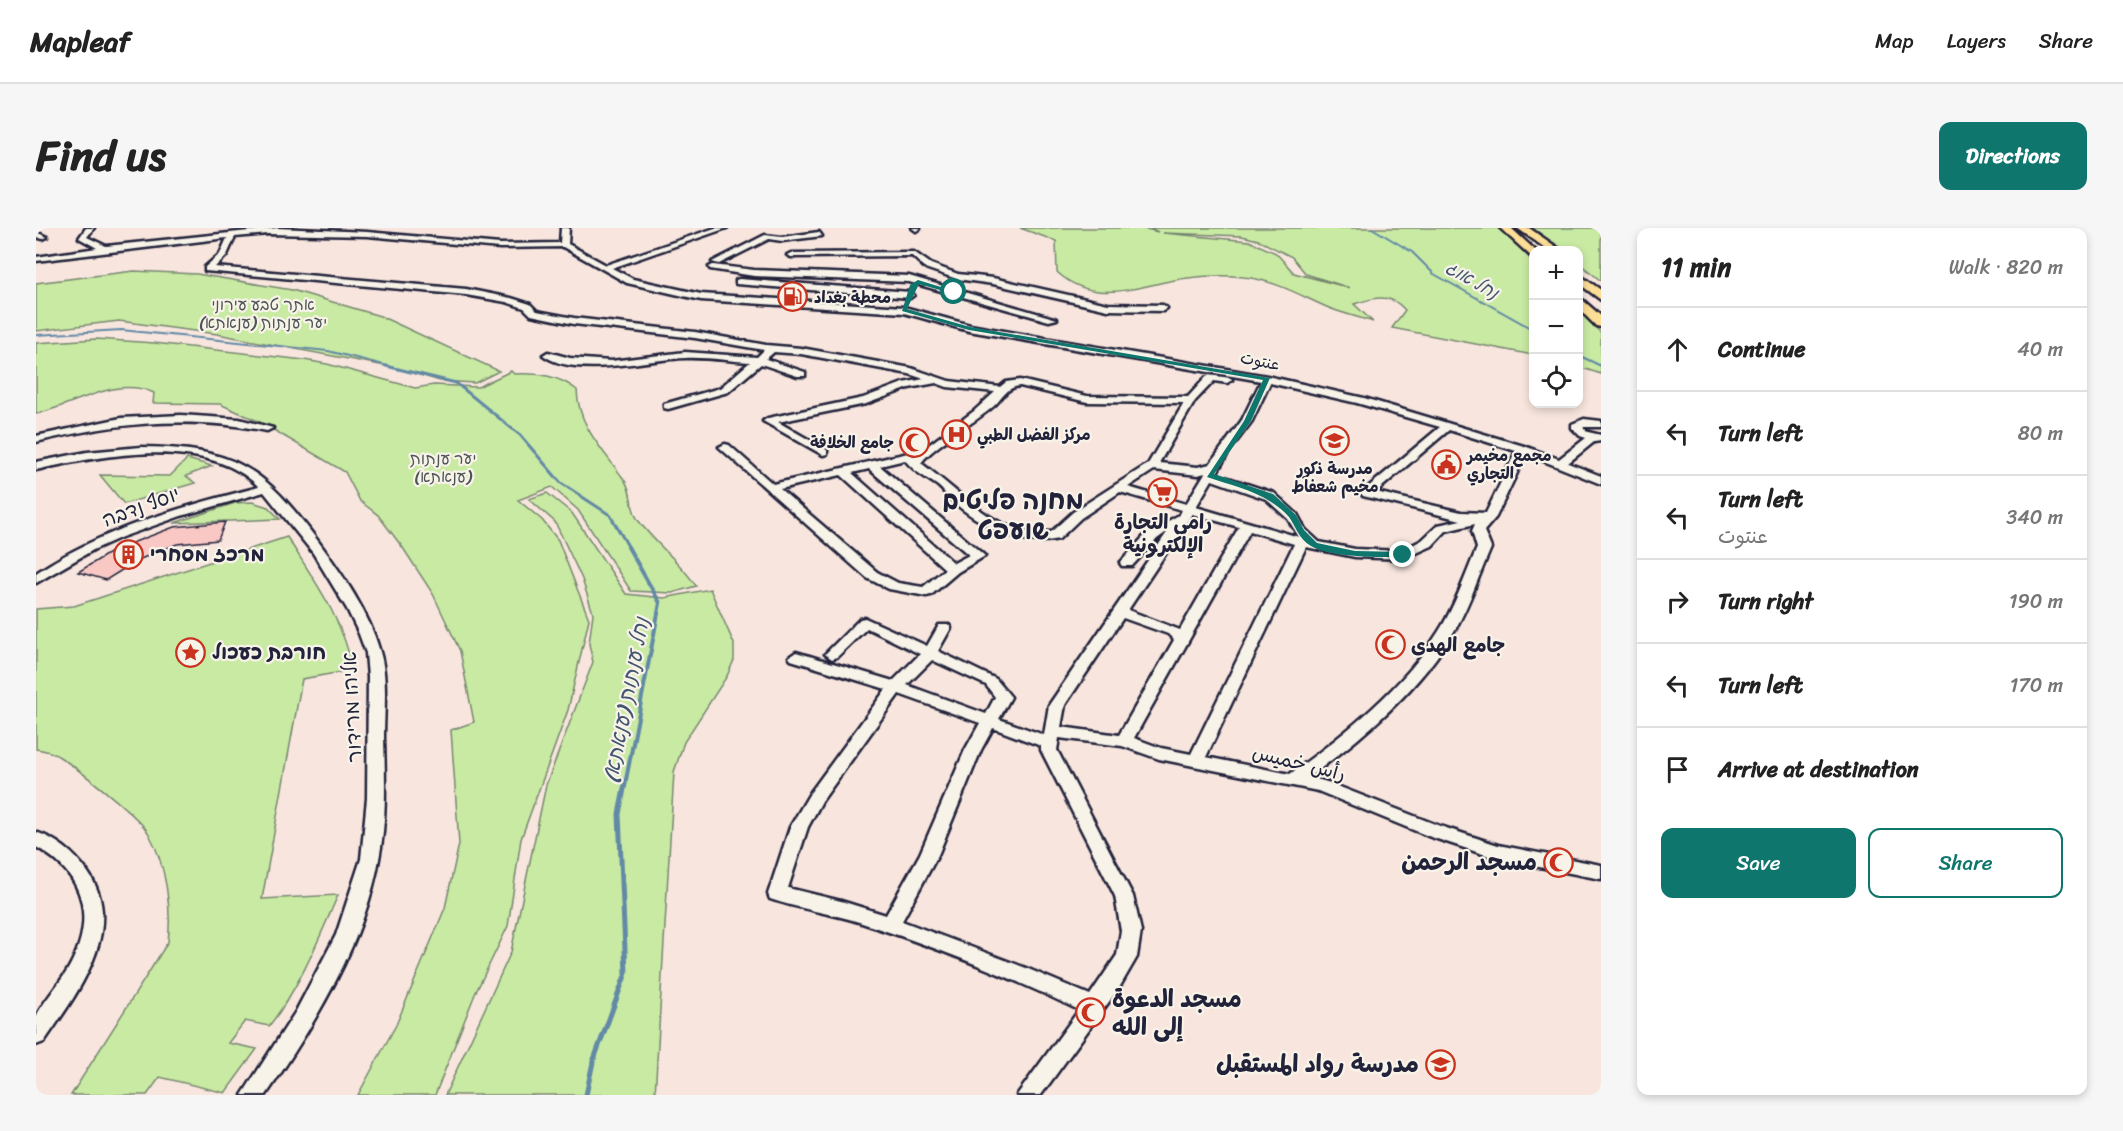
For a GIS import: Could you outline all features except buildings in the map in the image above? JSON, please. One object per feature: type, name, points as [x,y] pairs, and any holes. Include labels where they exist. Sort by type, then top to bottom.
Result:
[{"type":"highway","points":[[1505,228],[1529,252]]},
{"type":"highway","points":[[1511,228],[1532,246]]},
{"type":"highway","points":[[1523,229],[1543,246]]},
{"type":"highway","points":[[1523,229],[1549,246]]},
{"type":"highway","points":[[1583,274],[1601,288]]},
{"type":"highway","points":[[1583,281],[1601,296]]},
{"type":"highway","points":[[1583,291],[1601,307]]},
{"type":"highway","points":[[1583,305],[1601,322]]},
{"type":"street","points":[[90,228],[83,238],[105,249]]},
{"type":"street","points":[[36,259],[105,249],[232,236],[251,231],[271,232],[299,229],[500,246],[564,245],[565,228]]},
{"type":"street","points":[[604,268],[723,228]]},
{"type":"street","points":[[823,254],[817,231],[782,239],[768,237],[715,265],[754,273],[902,278],[1052,319]]},
{"type":"street","points":[[232,236],[223,255],[208,269],[466,292],[508,300],[527,306],[534,312],[574,321],[695,335],[885,366],[947,384],[1002,390]]},
{"type":"street","name":"عنتوت","points":[[564,245],[630,281],[701,297],[904,310],[969,328],[1360,400],[1523,449],[1601,480]]},
{"type":"street","points":[[791,255],[914,254],[928,266],[957,276],[993,281],[1108,307],[1163,308]]},
{"type":"street","points":[[944,288],[946,281],[957,276]]},
{"type":"street","points":[[740,282],[910,295]]},
{"type":"street","points":[[904,310],[913,285],[918,282]]},
{"type":"street","points":[[668,406],[724,390],[771,349]]},
{"type":"street","points":[[548,355],[570,361],[611,364],[685,356],[759,360],[801,374]]},
{"type":"street","points":[[771,488],[908,456],[970,508],[1017,534],[1054,537],[1077,515],[1152,466],[1191,400],[1212,377],[1265,383],[1247,421],[1057,705],[1049,750],[1070,795],[1124,896],[1131,931],[1127,957],[1028,1095]]},
{"type":"street","points":[[823,452],[768,421],[866,401],[907,385],[938,380]]},
{"type":"street","points":[[915,464],[920,456],[968,419],[988,408],[1000,396],[1002,390],[1010,384],[1020,383],[1087,399],[1191,400]]},
{"type":"street","points":[[36,439],[88,426],[155,420],[218,421],[267,428]]},
{"type":"street","points":[[1598,422],[1578,424],[1576,427],[1580,431],[1599,438]]},
{"type":"street","points":[[1448,426],[1367,493],[1461,516],[1490,518]]},
{"type":"street","points":[[1560,463],[1580,431]]},
{"type":"street","points":[[1560,463],[1591,439],[1599,438]]},
{"type":"street","points":[[725,447],[872,575],[894,586],[926,592],[953,569],[978,556],[871,464]]},
{"type":"street","points":[[1292,781],[1335,750],[1383,705],[1442,638],[1484,548],[1478,531],[1481,524],[1490,518],[1523,449]]},
{"type":"street","name":"אליהו מרידור","points":[[36,466],[106,455],[185,452],[217,459],[244,469],[267,488],[319,553],[360,618],[368,637],[375,677],[376,761],[372,847],[367,875],[341,947],[311,1006],[287,1047],[253,1095]]},
{"type":"street","points":[[1152,466],[1212,471],[1270,496],[1293,517],[1308,544]]},
{"type":"street","points":[[842,470],[953,569]]},
{"type":"street","name":"יוסף נדבה","points":[[36,579],[59,563],[111,537],[158,520],[267,488]]},
{"type":"street","points":[[1119,488],[1187,512],[1308,544],[1355,553],[1403,555],[1427,543],[1442,528],[1490,518]]},
{"type":"street","points":[[1127,563],[1152,536],[1187,512]]},
{"type":"street","points":[[1124,741],[1246,527]]},
{"type":"street","points":[[1197,759],[1308,544]]},
{"type":"street","points":[[1120,612],[1173,631],[1182,639]]},
{"type":"street","points":[[832,654],[865,622],[991,682],[1003,697],[989,720],[947,807],[929,855],[890,925]]},
{"type":"street","points":[[944,628],[930,653],[896,687],[816,797],[799,827],[777,894],[800,897],[890,925],[997,965],[1093,1007]]},
{"type":"street","name":"رأس خميس","points":[[796,657],[896,687],[989,720],[1050,737],[1124,741],[1159,753],[1321,786],[1434,831],[1497,852],[1601,872]]},
{"type":"street","points":[[36,839],[66,859],[81,874],[90,888],[94,923],[91,940],[74,978],[36,1035]]},
{"type":"green space","points":[[1020,228],[1142,228],[1158,232],[1150,228],[1501,228],[1529,258],[1529,354],[1392,328],[1405,310],[1399,304],[1387,299],[1381,298],[1354,304],[1373,322],[1335,310],[1266,281],[1243,277],[1188,278],[1121,291],[1104,291],[1088,289],[1072,283],[1057,272],[1056,241]],"holes":[[[1163,233],[1242,236],[1258,240],[1292,257],[1306,274],[1350,288],[1294,273],[1276,253],[1249,241]]]},
{"type":"green space","points":[[1532,228],[1601,228],[1601,281],[1583,266],[1583,246],[1557,246]]},
{"type":"green space","name":"אתר טבע עירוני יער ענתות (ענאתא)","points":[[134,271],[197,274],[292,290],[380,316],[499,371],[475,383],[440,381],[396,368],[217,334],[119,321],[36,331],[36,283]]},
{"type":"green space","points":[[1583,315],[1601,333],[1601,374],[1583,368]]},
{"type":"green space","name":"יער ענתות (ענאתא)","points":[[96,339],[154,343],[304,360],[415,388],[434,385],[478,387],[511,371],[514,374],[539,375],[563,381],[577,390],[578,403],[587,426],[626,483],[638,520],[696,586],[672,593],[631,591],[578,510],[552,487],[518,500],[542,520],[558,540],[589,619],[568,710],[521,839],[508,926],[475,994],[435,1095],[358,1095],[396,1025],[445,908],[459,844],[451,730],[474,722],[460,651],[433,594],[378,515],[360,501],[345,472],[260,422],[220,404],[153,403],[154,393],[140,388],[110,390],[36,414],[36,343]]},
{"type":"green space","points":[[187,459],[212,466],[186,476],[195,483],[124,504],[100,475],[170,476]]},
{"type":"green space","points":[[547,493],[572,513],[626,594],[664,598],[710,589],[734,644],[734,660],[727,676],[684,742],[674,772],[655,1095],[445,1095],[511,952],[546,785],[593,662],[589,644],[593,613],[582,579],[555,522],[529,499]]},
{"type":"green space","points":[[252,502],[268,507],[280,519],[174,523],[235,503]]},
{"type":"green space","points":[[287,537],[335,617],[353,670],[302,679],[262,899],[338,895],[299,980],[269,1026],[245,1021],[228,1043],[257,1049],[225,1093],[160,1077],[147,1095],[71,1095],[168,942],[168,901],[160,859],[144,827],[107,793],[67,762],[53,753],[36,749],[36,609],[74,606]]},
{"type":"waterway","name":"נחל אוג","points":[[1372,228],[1412,252],[1434,274],[1529,327]]},
{"type":"waterway","name":"נחל ענתות (ענאתא)","points":[[36,335],[121,330],[328,351],[392,367]]},
{"type":"waterway","name":"נחל אוג","points":[[1583,357],[1601,366]]},
{"type":"waterway","name":"נחל ענתות (ענאתא)","points":[[386,366],[456,383],[520,435],[561,483],[610,515],[629,548]]},
{"type":"waterway","name":"נחל ענתות (ענאתא)","points":[[625,785],[660,603],[628,547]]},
{"type":"waterway","name":"נחל ענתות (ענאתא)","points":[[586,1095],[593,1062],[626,973],[619,814],[625,784]]},
{"type":"place","name":"محطة بغداد","points":[[793,297]]},
{"type":"place","name":"مركز الفضل الطبي","points":[[956,434]]},
{"type":"place","name":"مدرسة ذكور مخيم شعفاط","points":[[1335,440]]},
{"type":"place","name":"جامع الخلافة","points":[[915,442]]},
{"type":"place","name":"مجمع مخيمر التجاري","points":[[1446,464]]},
{"type":"place","name":"رامي التجارة الإلكترونية","points":[[1163,492]]},
{"type":"place","name":"מרכז מסחרי","points":[[129,554]]},
{"type":"place","name":"جامع الهدى","points":[[1390,645]]},
{"type":"place","name":"חורבת כעכול","points":[[191,652]]},
{"type":"place","name":"مسجد الرحمن","points":[[1558,862]]},
{"type":"place","name":"مسجد الدعوة إلى الله","points":[[1091,1013]]},
{"type":"place","name":"مدرسة رواد المستقبل","points":[[1440,1064]]},
{"type":"district","name":"מחנה פליטים שועפט","points":[[1013,515]]},
{"type":"route","points":[[954,292],[918,282],[913,285],[904,310],[969,328],[1267,379],[1247,421],[1209,475],[1270,496],[1293,517],[1300,531],[1315,545],[1355,553],[1403,555]]}]
